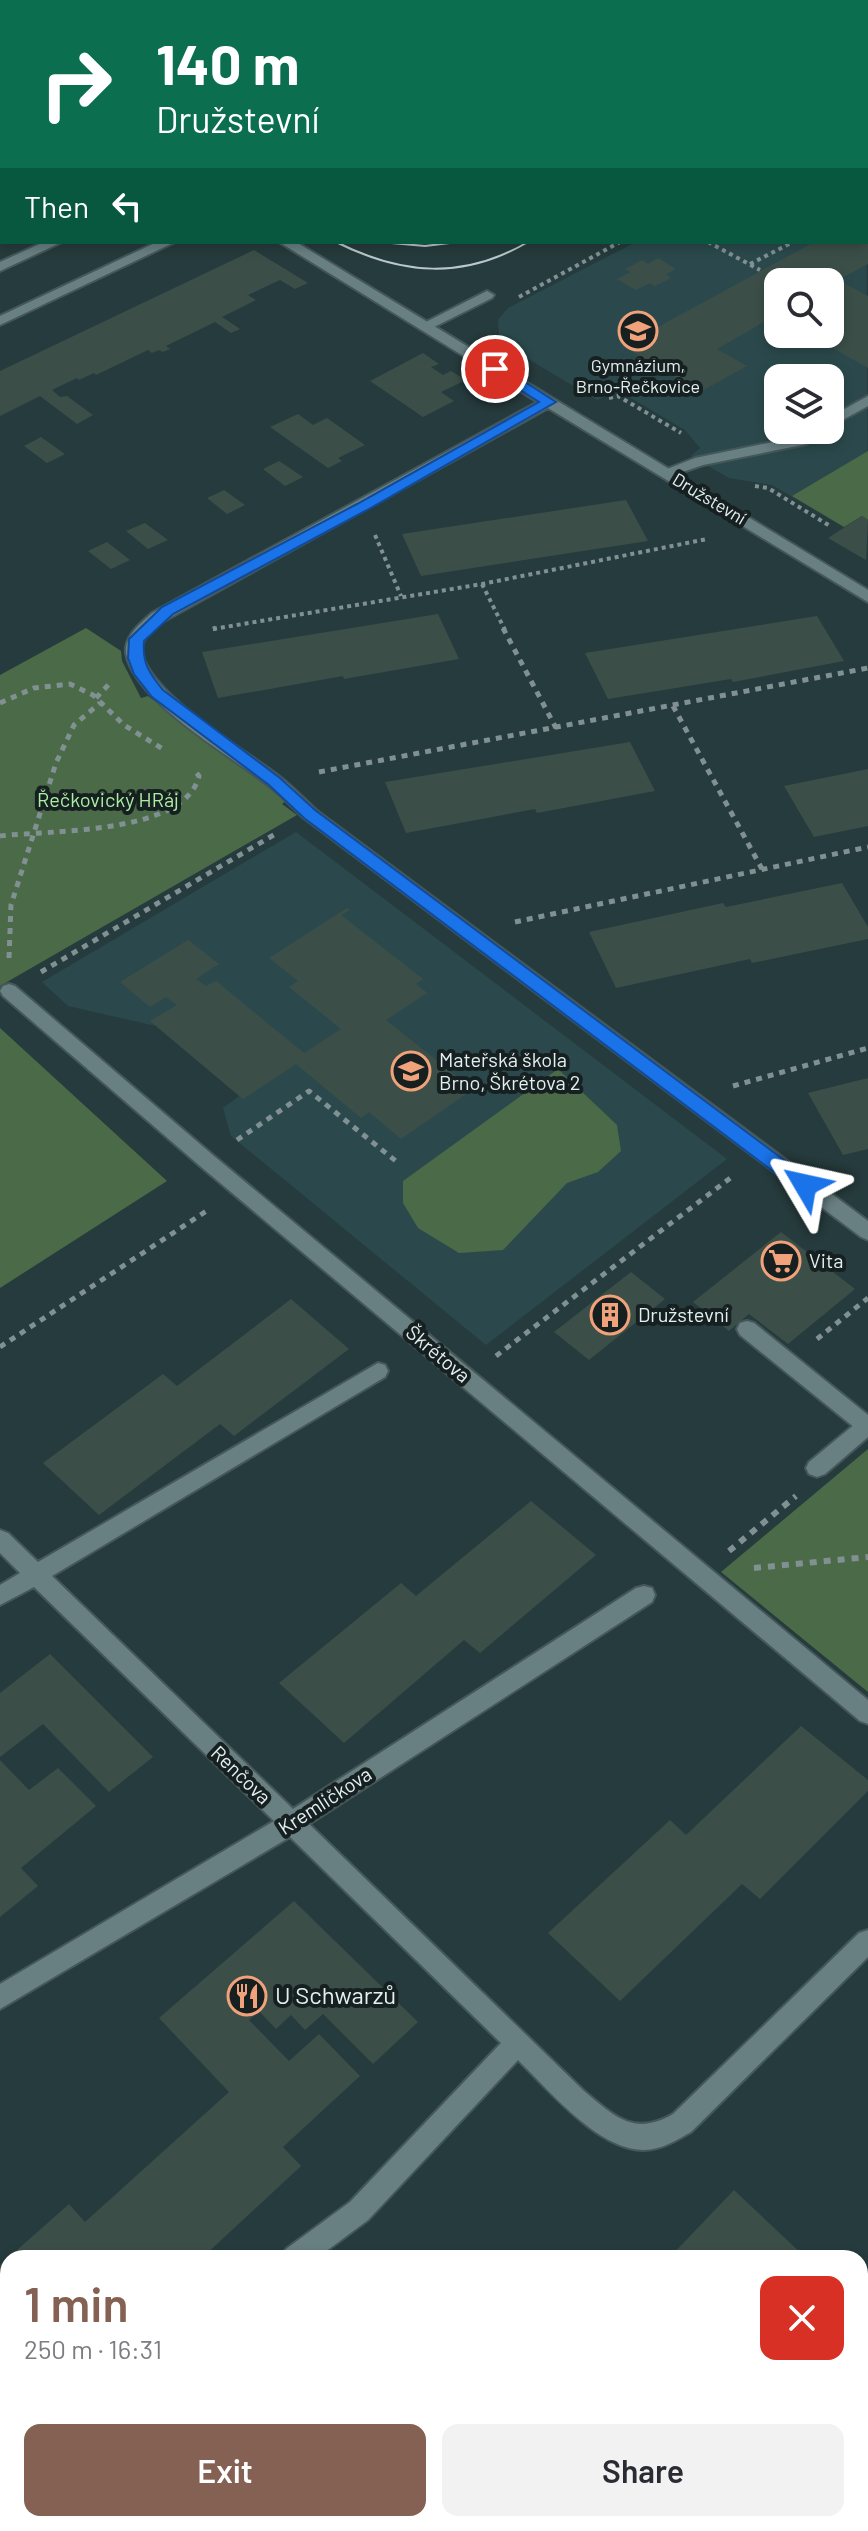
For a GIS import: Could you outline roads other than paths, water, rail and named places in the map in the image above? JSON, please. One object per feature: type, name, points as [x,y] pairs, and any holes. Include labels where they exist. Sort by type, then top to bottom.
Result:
[{"type":"street","points":[[0,267],[51,244]]},
{"type":"street","points":[[0,321],[164,244]]},
{"type":"street","name":"Družstevní","points":[[289,244],[868,597]]},
{"type":"street","points":[[425,326],[487,295]]},
{"type":"street","points":[[844,415],[868,400]]},
{"type":"street","points":[[549,402],[158,617],[136,639],[134,651],[141,674],[158,694],[275,781],[310,814],[868,1232]]},
{"type":"street","points":[[665,473],[700,461],[787,444]]},
{"type":"street","name":"Škrétova","points":[[9,991],[868,1714]]},
{"type":"street","points":[[747,1329],[867,1425],[817,1468]]},
{"type":"street","points":[[0,1596],[378,1371]]},
{"type":"street","name":"Renčova","points":[[0,1539],[290,1824],[518,2043],[615,2130],[641,2138],[660,2136],[682,2123],[868,1941]]},
{"type":"street","name":"Kremličkova","points":[[0,1997],[290,1824],[644,1595]]},
{"type":"street","points":[[306,2250],[359,2211],[518,2043]]},
{"type":"tram line","points":[[341,244],[385,261],[432,269],[480,263],[524,244]]},
{"type":"tram line","points":[[402,244],[442,244]]},
{"type":"place","name":"Gymnázium, Brno-Řečkovice","points":[[638,331]]},
{"type":"place","name":"Mateřská škola Brno, Škrétova 2","points":[[411,1071]]},
{"type":"place","name":"Vita","points":[[781,1261]]},
{"type":"place","name":"Družstevní","points":[[610,1315]]},
{"type":"place","name":"U Schwarzů","points":[[247,1996]]},
{"type":"park label","name":"Řečkovický HRáj","points":[[108,800]]}]
